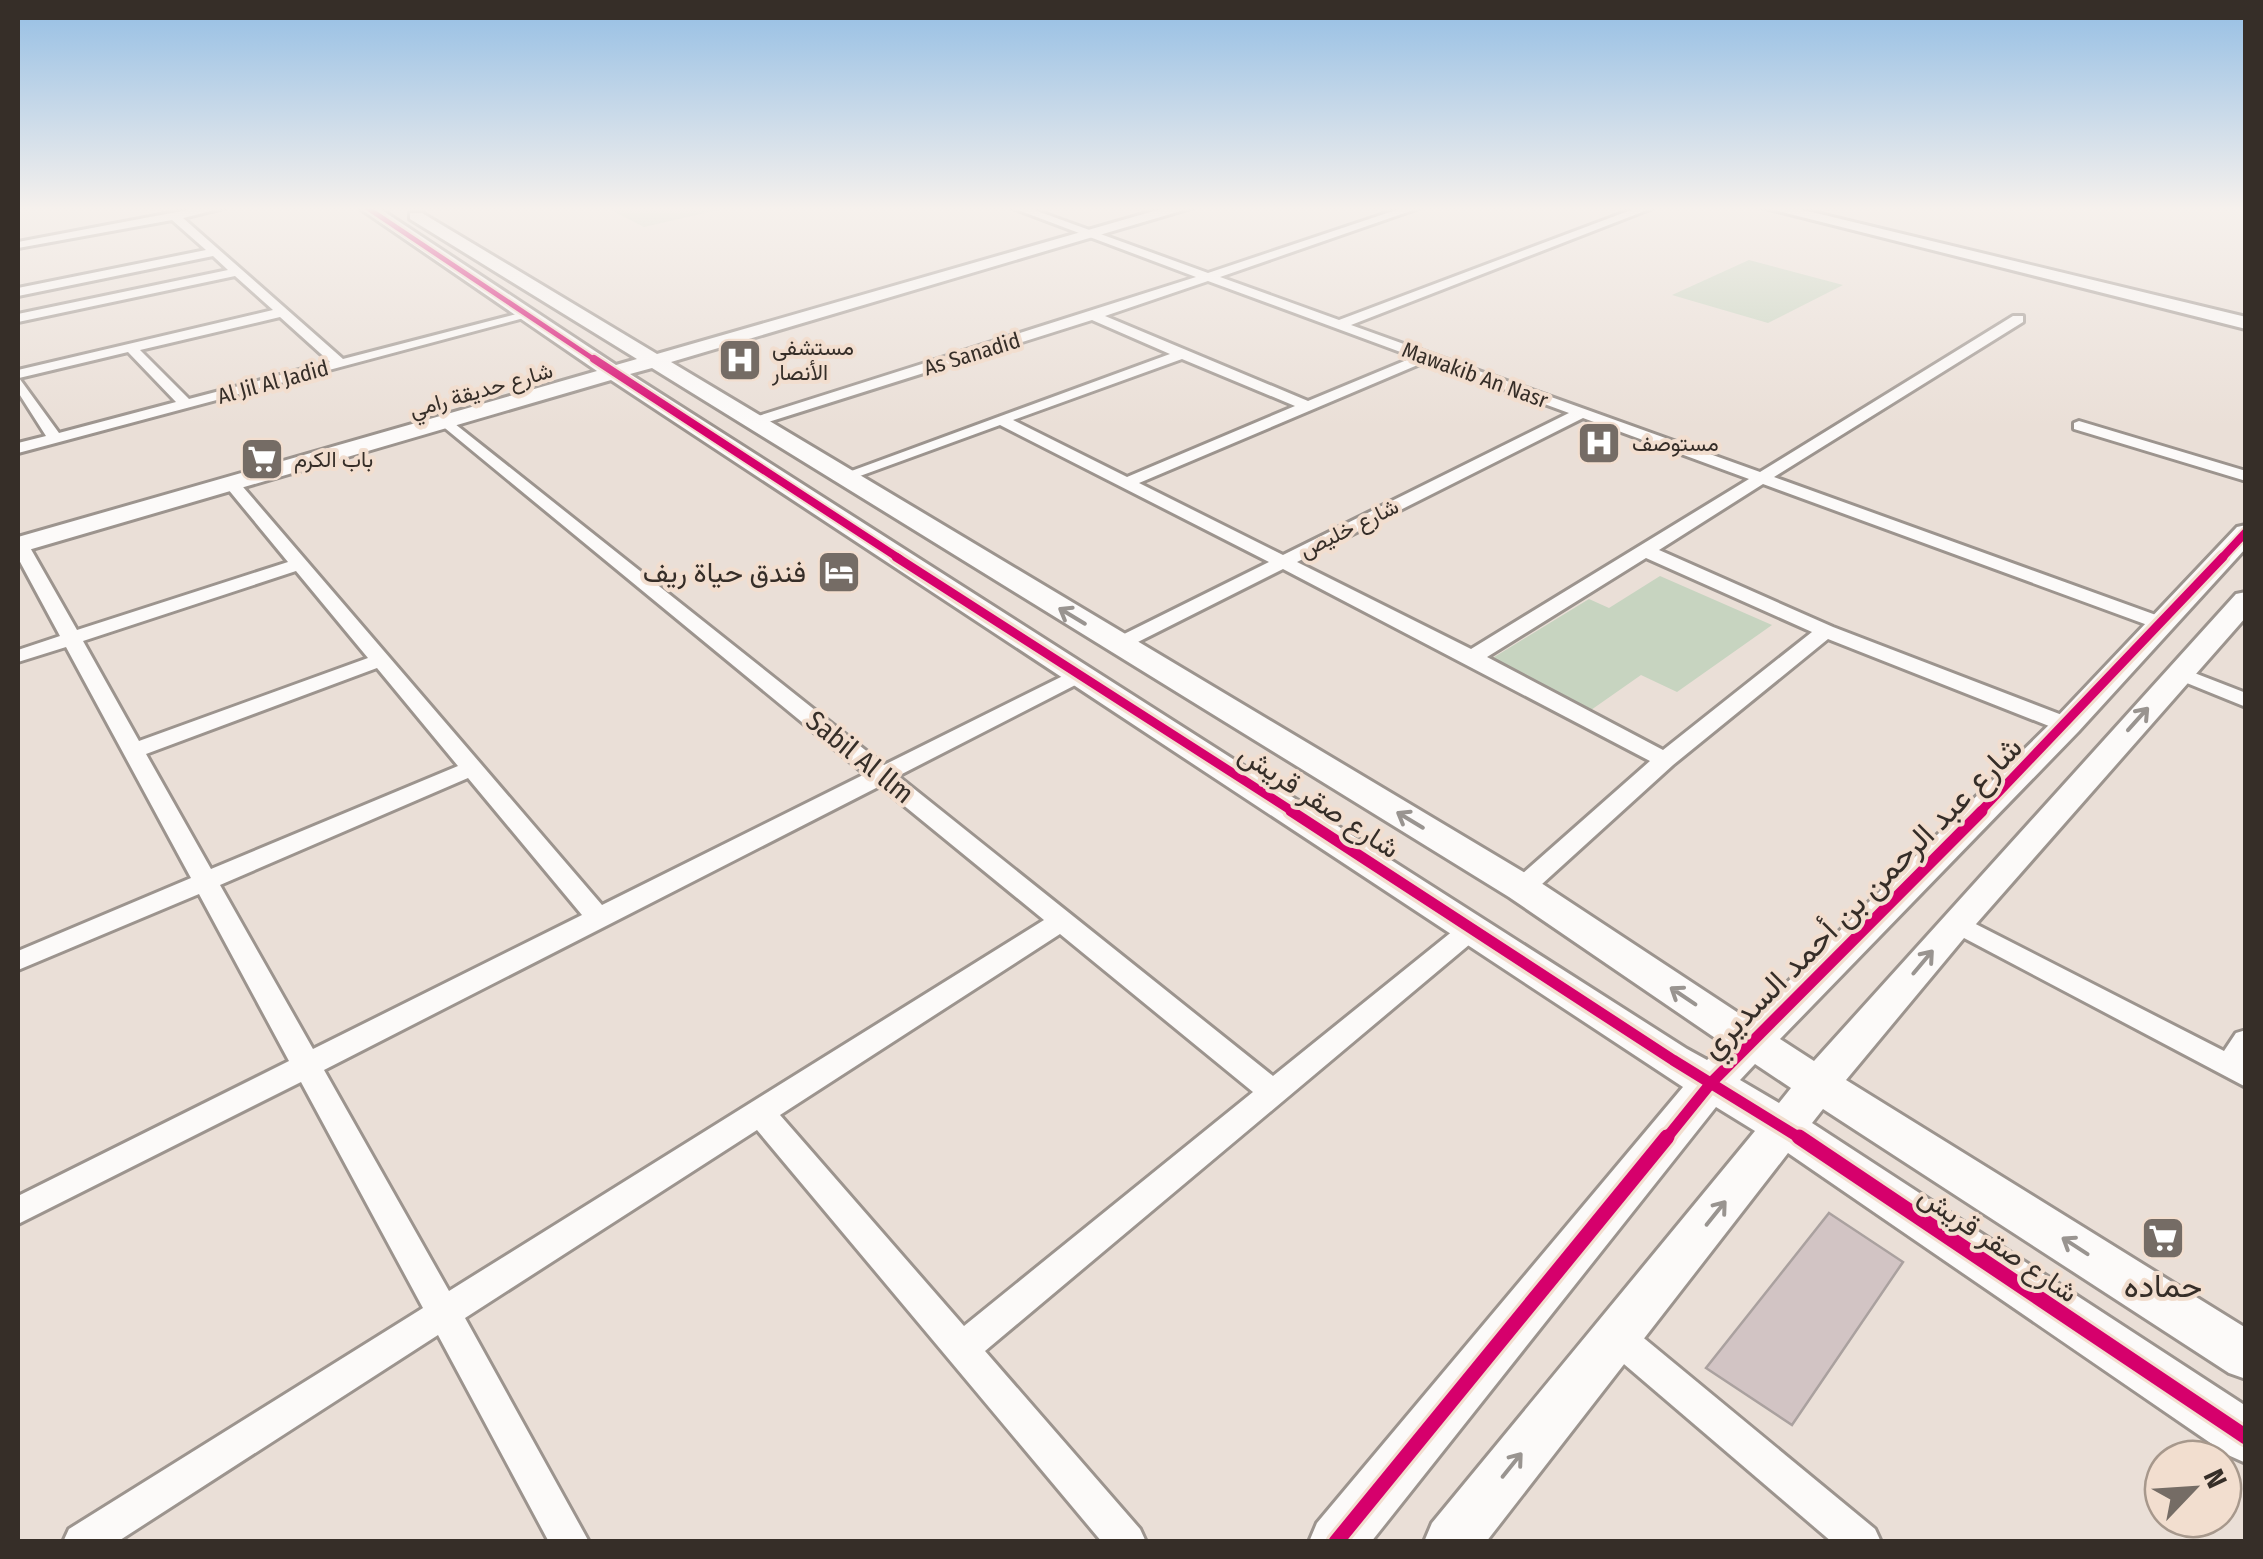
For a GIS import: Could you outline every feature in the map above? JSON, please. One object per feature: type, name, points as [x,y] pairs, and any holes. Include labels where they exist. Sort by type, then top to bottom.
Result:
[{"type":"street","points":[[18,292],[79,280]]},
{"type":"street","points":[[18,318],[201,280]]},
{"type":"street","points":[[247,280],[340,364]]},
{"type":"street","name":"شارع صقر قريش","points":[[475,280],[765,474],[1785,1128],[2246,1437]]},
{"type":"street","name":"شارع صقر قريش","points":[[519,280],[1522,888],[1752,1042],[2246,1356]]},
{"type":"street","name":"شارع حديقة رامي","points":[[18,544],[936,280]]},
{"type":"street","name":"As Sanadid","points":[[754,422],[1203,280]]},
{"type":"street","name":"Mawakib An Nasr","points":[[1213,280],[2160,623]]},
{"type":"street","points":[[1338,325],[1458,280]]},
{"type":"street","points":[[2071,280],[2246,322]]},
{"type":"street","points":[[18,374],[283,312]]},
{"type":"street","name":"Al Jil Al Jadid","points":[[18,448],[528,315]]},
{"type":"street","points":[[1093,316],[1309,407]]},
{"type":"street","points":[[1472,657],[1648,552],[1758,479],[2018,319]]},
{"type":"street","points":[[131,348],[186,404]]},
{"type":"street","points":[[843,477],[1182,354]]},
{"type":"street","points":[[1126,483],[1425,357]]},
{"type":"street","points":[[18,382],[56,438]]},
{"type":"street","name":"شارع خليص","points":[[1119,644],[1580,414]]},
{"type":"street","points":[[1001,420],[1472,657],[1665,760]]},
{"type":"street","name":"Sabil Al llm","points":[[445,421],[1274,1094]]},
{"type":"street","points":[[2079,426],[2246,476]]},
{"type":"street","points":[[231,483],[600,918]]},
{"type":"street","name":"شارع عبد الرحمن بن أحمد السديري","points":[[1336,1542],[1711,1083],[2067,724],[2246,532]]},
{"type":"street","points":[[18,544],[570,1542]]},
{"type":"street","points":[[1648,552],[1826,630],[2067,724]]},
{"type":"street","points":[[18,656],[300,564]]},
{"type":"street","points":[[1451,1542],[1820,1082],[1956,923],[2243,606]]},
{"type":"street","points":[[1522,888],[1665,760],[1826,630]]},
{"type":"street","points":[[134,751],[380,660]]},
{"type":"street","points":[[2179,673],[2246,702]]},
{"type":"street","points":[[18,1211],[1082,674]]},
{"type":"street","points":[[18,961],[472,768]]},
{"type":"street","points":[[82,1542],[1062,922]]},
{"type":"street","points":[[1956,923],[2237,1072],[2246,1041]]},
{"type":"street","points":[[962,1349],[1473,928]]},
{"type":"street","points":[[760,1113],[1127,1542]]},
{"type":"street","points":[[1616,1336],[1862,1542]]},
{"type":"green space","points":[[1706,280],[1823,280],[1843,285],[1768,323],[1672,295]]},
{"type":"green space","points":[[1660,576],[1772,625],[1677,692],[1641,675],[1591,710],[1491,659],[1589,599],[1609,608]]},
{"type":"building","points":[[1829,1213],[1903,1262],[1792,1425],[1706,1368]]},
{"type":"cycle path","points":[[475,280],[765,474],[1082,674],[1673,1060],[1785,1128],[2246,1437]]},
{"type":"cycle path","points":[[1336,1542],[1711,1083],[2067,725],[2246,532]]},
{"type":"place","name":"مستشفى الأنصار","points":[[740,360]]},
{"type":"place","name":"مستوصف","points":[[1599,443]]},
{"type":"place","name":"باب الكرم","points":[[262,459]]},
{"type":"place","name":"فندق حياة ريف","points":[[839,572]]},
{"type":"place","name":"حماده","points":[[2163,1238]]}]
